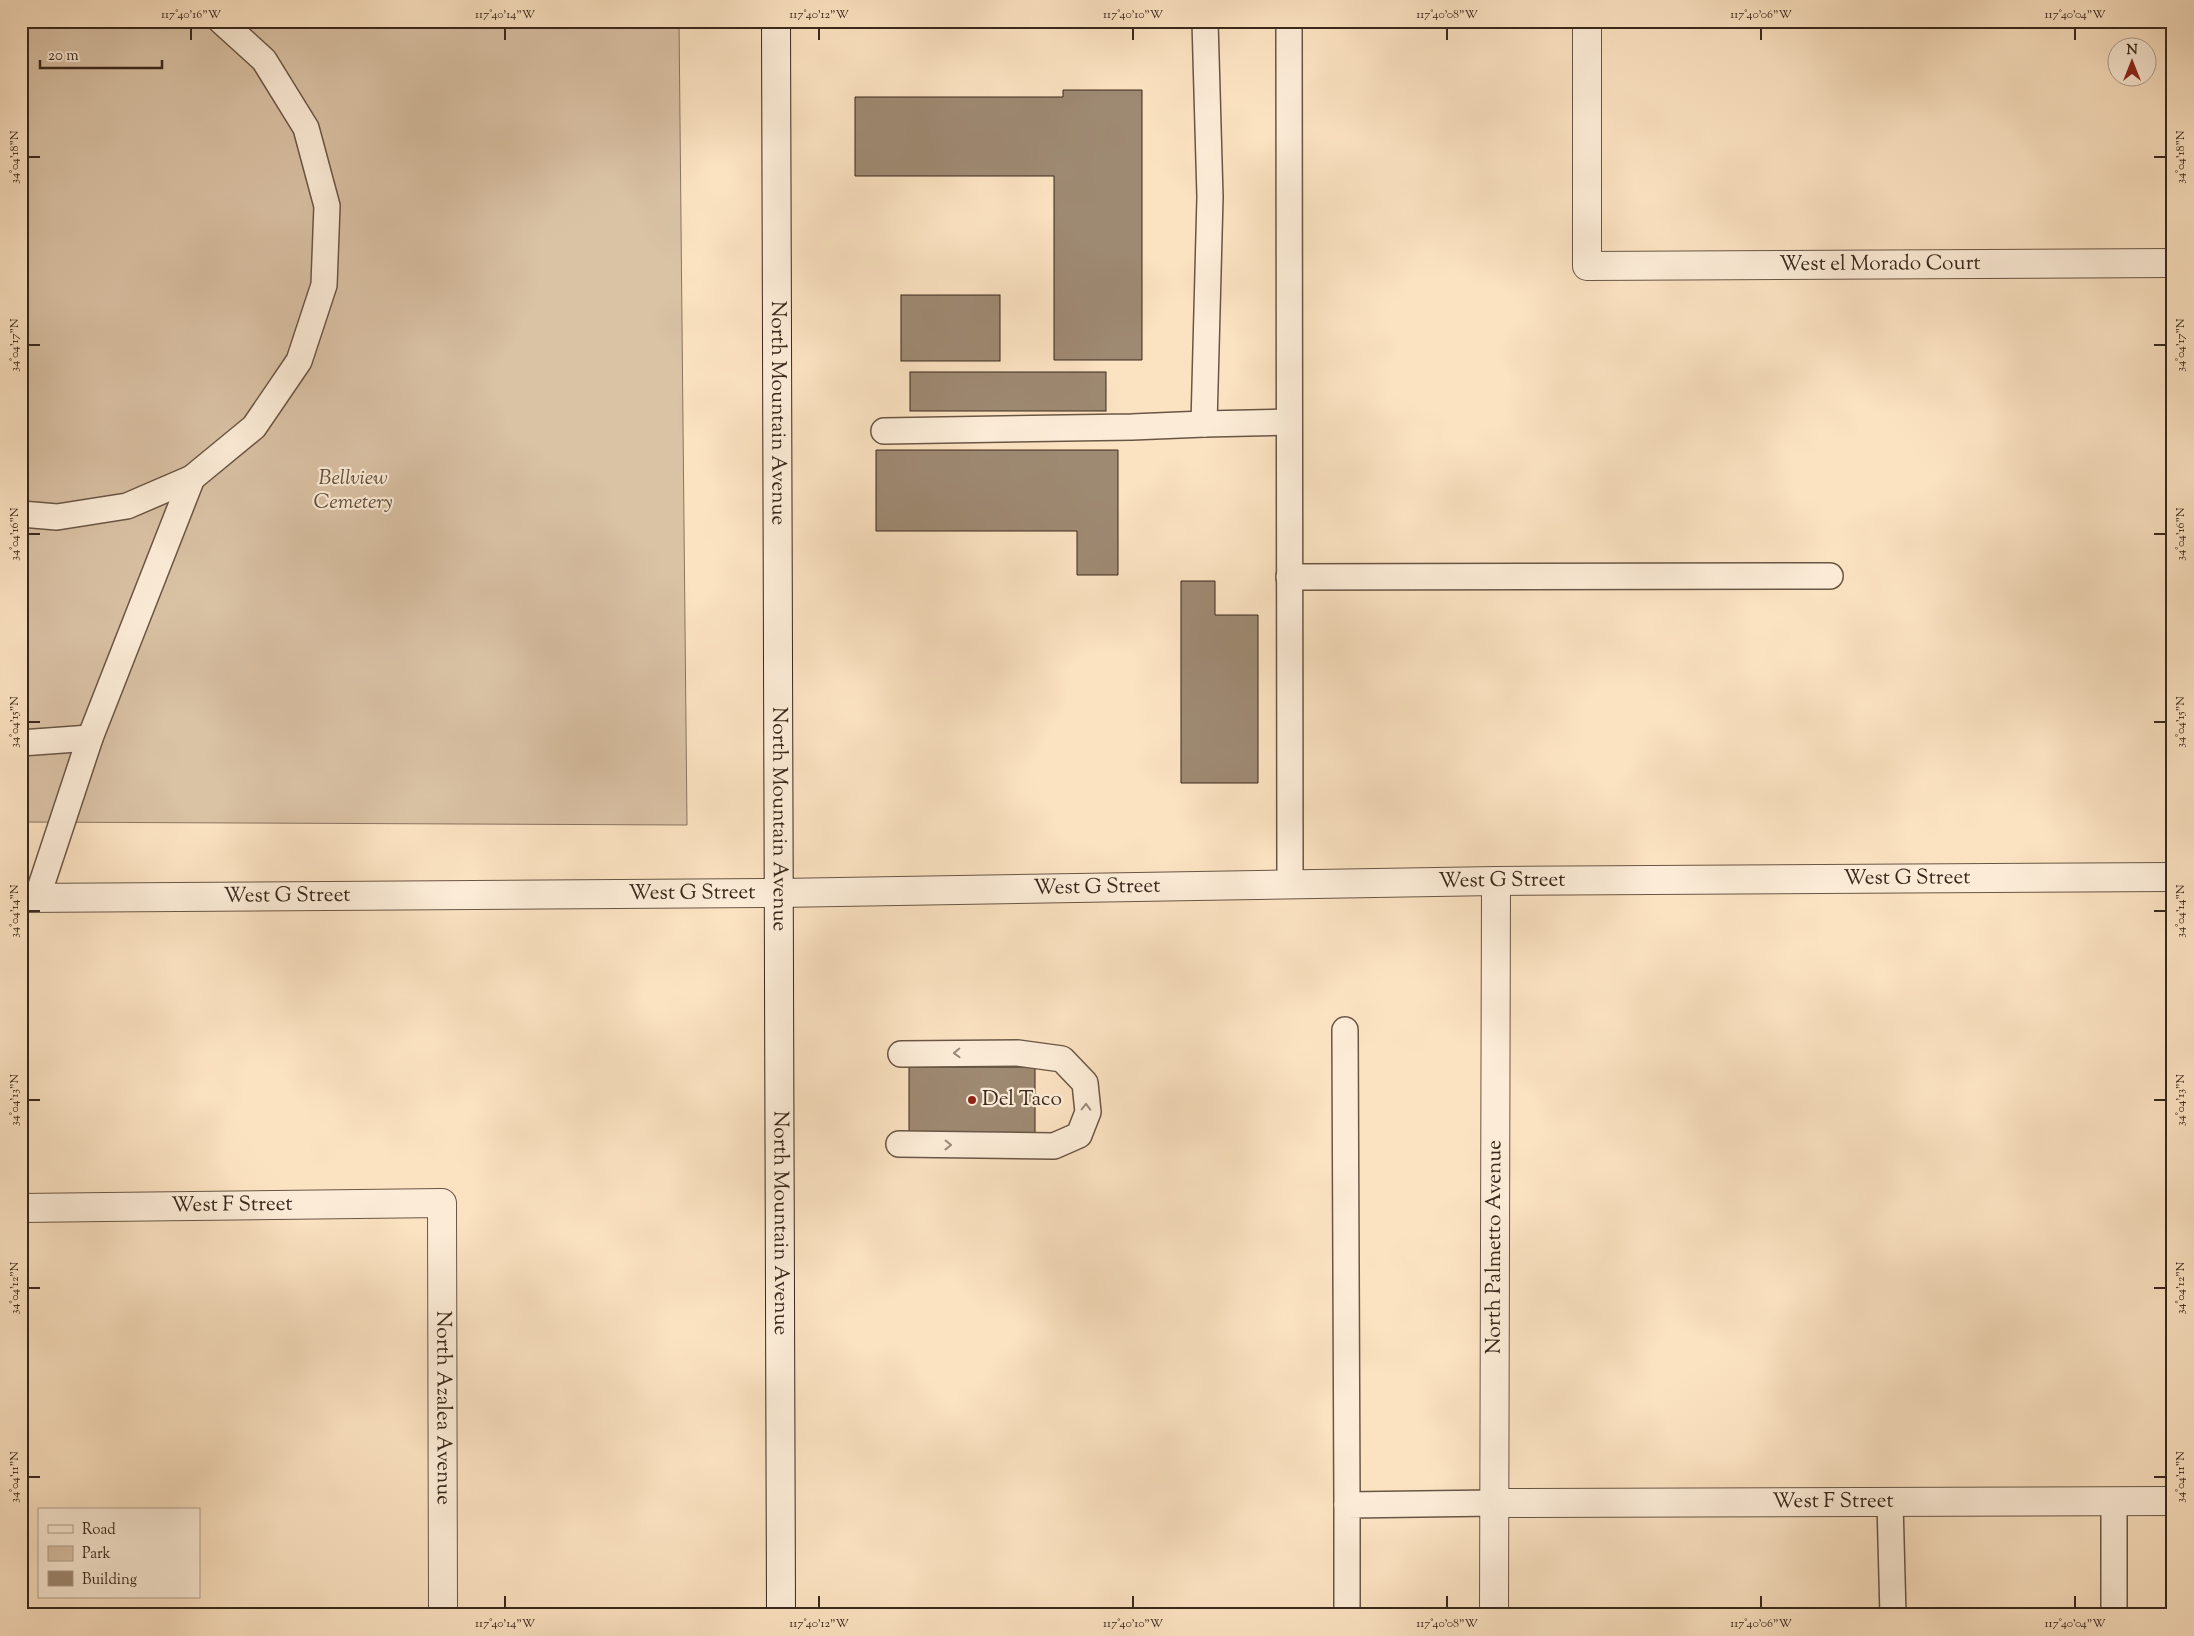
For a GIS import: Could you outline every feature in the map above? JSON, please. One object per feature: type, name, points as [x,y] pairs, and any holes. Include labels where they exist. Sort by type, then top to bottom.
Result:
[{"type":"street","name":"North Mountain Avenue","points":[[776,21],[781,1615]]},
{"type":"street","name":"West el Morado Court","points":[[1587,21],[1587,266],[2173,263]]},
{"type":"street","name":"West G Street","points":[[29,898],[779,893],[1496,881],[2173,877]]},
{"type":"street","name":"North Palmetto Avenue","points":[[1494,1615],[1496,881]]},
{"type":"street","name":"West F Street","points":[[21,1208],[442,1203]]},
{"type":"street","name":"North Azalea Avenue","points":[[442,1203],[443,1615]]},
{"type":"street","name":"West F Street","points":[[1494,1503],[2173,1501]]},
{"type":"lane","points":[[21,514],[57,518],[127,506],[192,478],[254,427],[299,361],[324,285],[326,206],[306,128],[264,60],[221,21]]},
{"type":"lane","points":[[1204,424],[1210,197],[1205,21]]},
{"type":"lane","points":[[1289,21],[1290,884]]},
{"type":"lane","points":[[884,431],[1289,422]]},
{"type":"lane","points":[[29,898],[192,478]]},
{"type":"lane","points":[[1289,577],[1830,576]]},
{"type":"lane","points":[[21,743],[90,738]]},
{"type":"lane","points":[[1345,1030],[1347,1615]]},
{"type":"lane","points":[[899,1144],[1054,1146],[1079,1135],[1088,1112],[1085,1083],[1062,1059],[1018,1052],[901,1054]]},
{"type":"lane","points":[[2114,1501],[2114,1615]]},
{"type":"lane","points":[[1347,1505],[1494,1503]]},
{"type":"lane","points":[[1890,1503],[1893,1615]]},
{"type":"green space","name":"Bellview Cemetery","points":[[21,21],[679,21],[687,825],[21,822]]},
{"type":"building","points":[[1063,90],[1142,90],[1142,360],[1054,360],[1054,176],[855,176],[855,97],[1063,97]]},
{"type":"building","points":[[901,295],[1000,295],[1000,361],[901,361]]},
{"type":"building","points":[[910,372],[1106,372],[1106,411],[910,411]]},
{"type":"building","points":[[876,450],[1118,450],[1118,575],[1077,575],[1077,531],[876,531]]},
{"type":"building","points":[[1181,581],[1215,581],[1215,615],[1258,615],[1258,783],[1181,783]]},
{"type":"building","name":"Del Taco","points":[[909,1067],[1035,1067],[1035,1133],[909,1134]]},
{"type":"place","name":"Del Taco","points":[[972,1100]]}]
